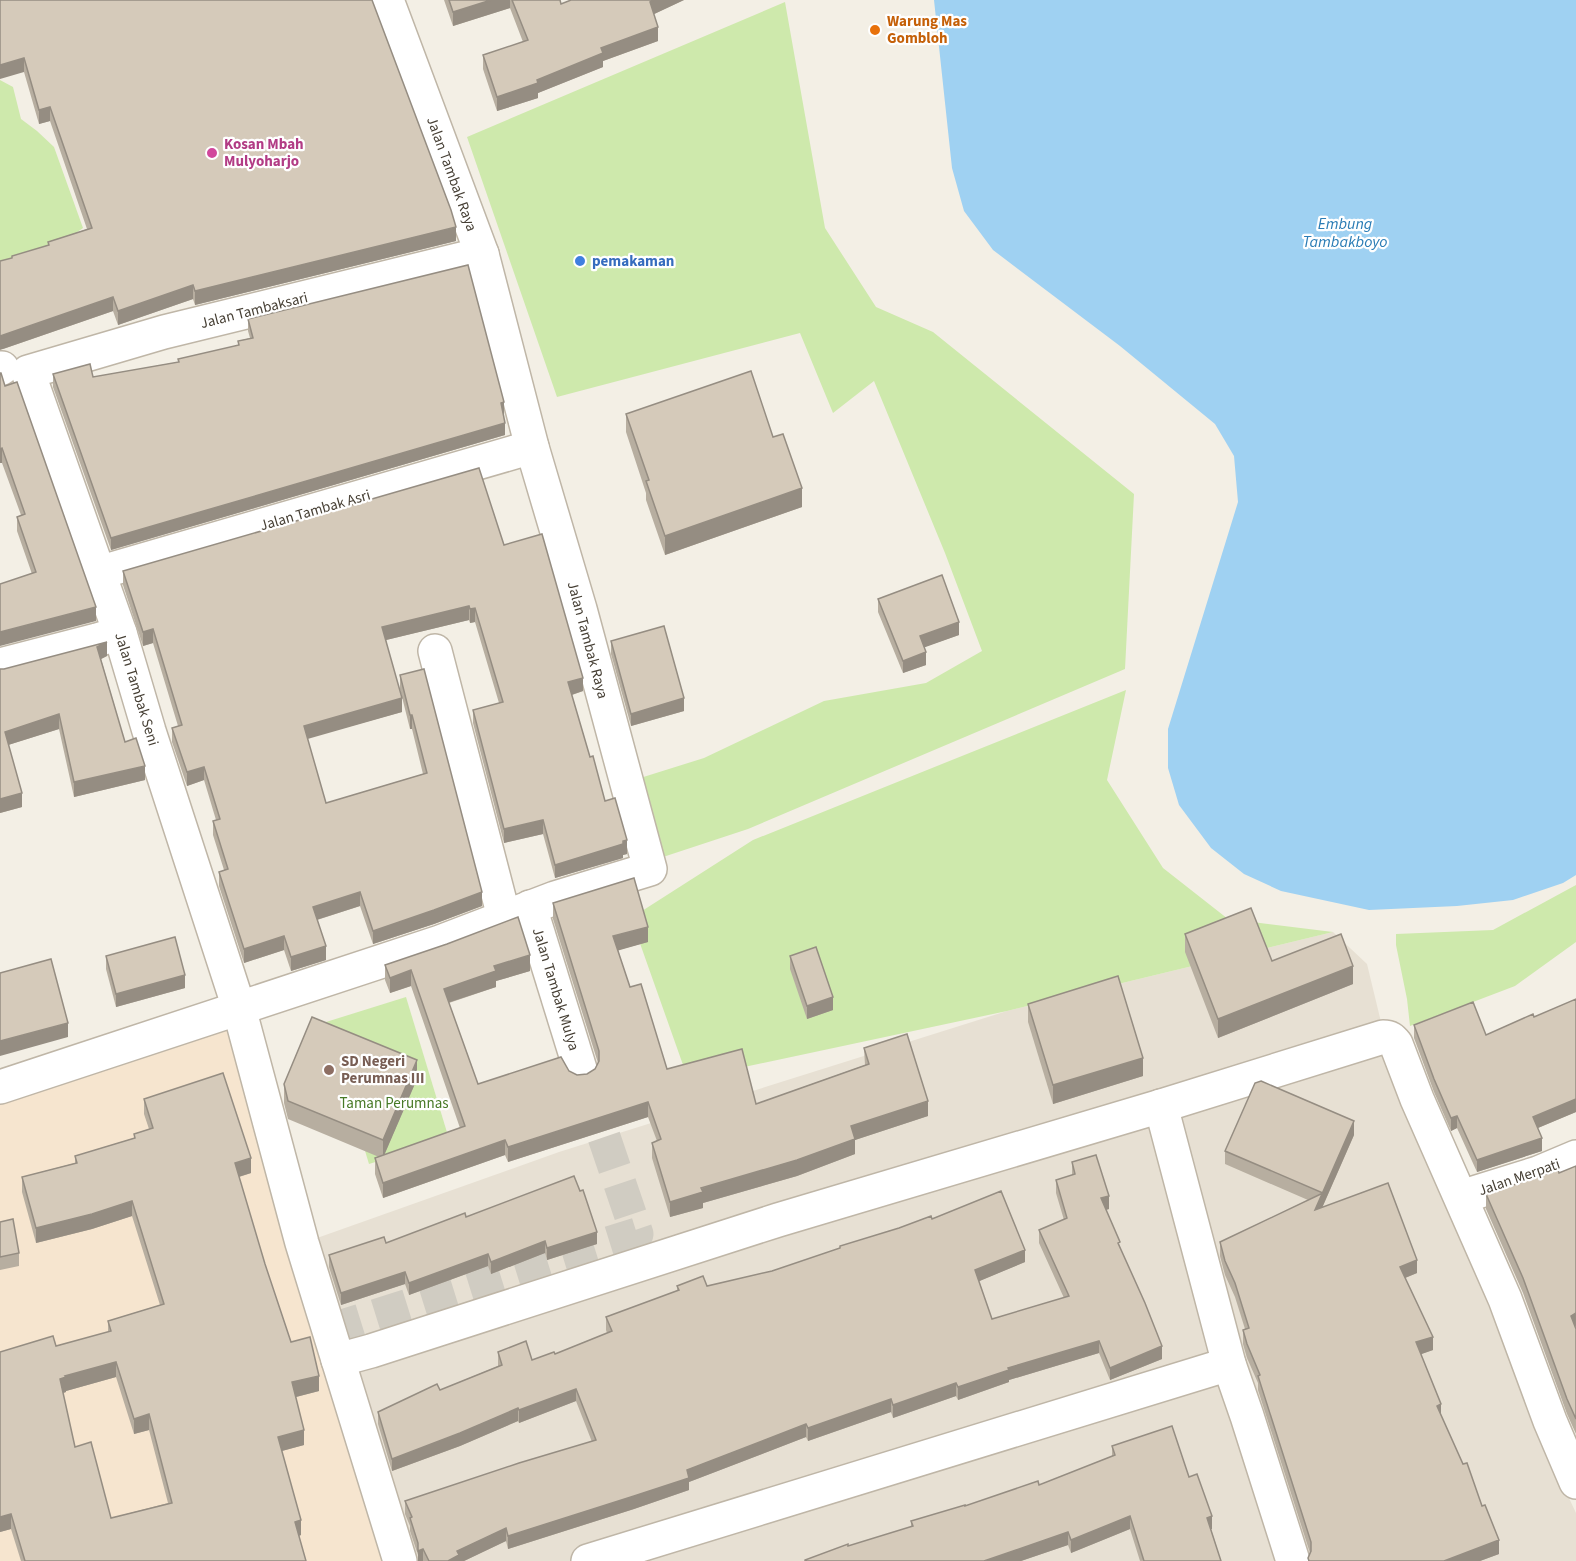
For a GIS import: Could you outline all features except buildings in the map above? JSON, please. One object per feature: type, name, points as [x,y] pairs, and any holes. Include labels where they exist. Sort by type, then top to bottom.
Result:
[{"type":"street","name":"Jalan Tambak Raya","points":[[0,1087],[440,942],[555,898],[650,868],[580,609],[532,447],[482,254],[387,0]]},
{"type":"street","name":"Jalan Tambaksari","points":[[10,370],[62,361],[164,333],[482,254]]},
{"type":"street","name":"Jalan Tambak Seni","points":[[10,370],[98,573],[120,633],[149,731],[239,1008],[302,1242],[400,1561]]},
{"type":"street","name":"Jalan Tambak Asri","points":[[98,573],[532,447]]},
{"type":"street","points":[[0,665],[120,633]]},
{"type":"street","name":"Jalan Tambak Mulya","points":[[435,651],[517,912],[581,1072]]},
{"type":"street","points":[[338,1360],[778,1220],[1388,1037],[1396,1044],[1417,1099],[1505,1299],[1550,1421],[1576,1482]]},
{"type":"street","points":[[1161,1106],[1229,1364],[1293,1561]]},
{"type":"street","name":"Jalan Merpati","points":[[1461,1197],[1538,1173],[1576,1157]]},
{"type":"street","points":[[588,1561],[1229,1364]]},
{"type":"shaded area","points":[[1333,932],[1367,964],[1388,1051],[1539,1434],[1576,1513],[1576,1561],[400,1561],[303,1243],[559,1152],[1007,1011]]},
{"type":"shaded area","points":[[221,1009],[399,1561],[0,1561],[0,1071]]},
{"type":"green space","points":[[785,2],[825,228],[876,307],[933,332],[1134,494],[1125,669],[748,829],[660,858],[637,779],[704,758],[824,701],[926,683],[982,651],[945,553],[874,381],[833,413],[800,333],[557,397],[467,137]]},
{"type":"green space","points":[[0,80],[13,87],[21,119],[54,147],[83,228],[59,245],[0,269]]},
{"type":"green space","points":[[1126,690],[1107,780],[1163,868],[1228,919],[1333,932],[1007,1011],[688,1079],[631,918],[753,840]]},
{"type":"green space","points":[[1576,885],[1576,942],[1515,986],[1410,1026],[1396,934],[1493,930]]},
{"type":"green space","name":"Taman Perumnas","points":[[406,997],[449,1139],[369,1164],[326,1022]]},
{"type":"water","name":"Embung Tambakboyo","points":[[934,0],[1576,0],[1576,875],[1563,883],[1513,900],[1457,906],[1369,910],[1281,891],[1244,874],[1211,848],[1179,805],[1168,768],[1168,729],[1238,502],[1234,456],[1215,424],[1120,346],[993,250],[964,211],[952,168]]},
{"type":"tunnel","points":[[329,1330],[637,1234],[588,1090]]},
{"type":"place","name":"Warung Mas Gombloh","points":[[875,30]]},
{"type":"place","name":"Kosan Mbah Mulyoharjo","points":[[212,153]]},
{"type":"place","name":"pemakaman","points":[[580,261]]},
{"type":"place","name":"SD Negeri Perumnas III","points":[[329,1070]]}]
